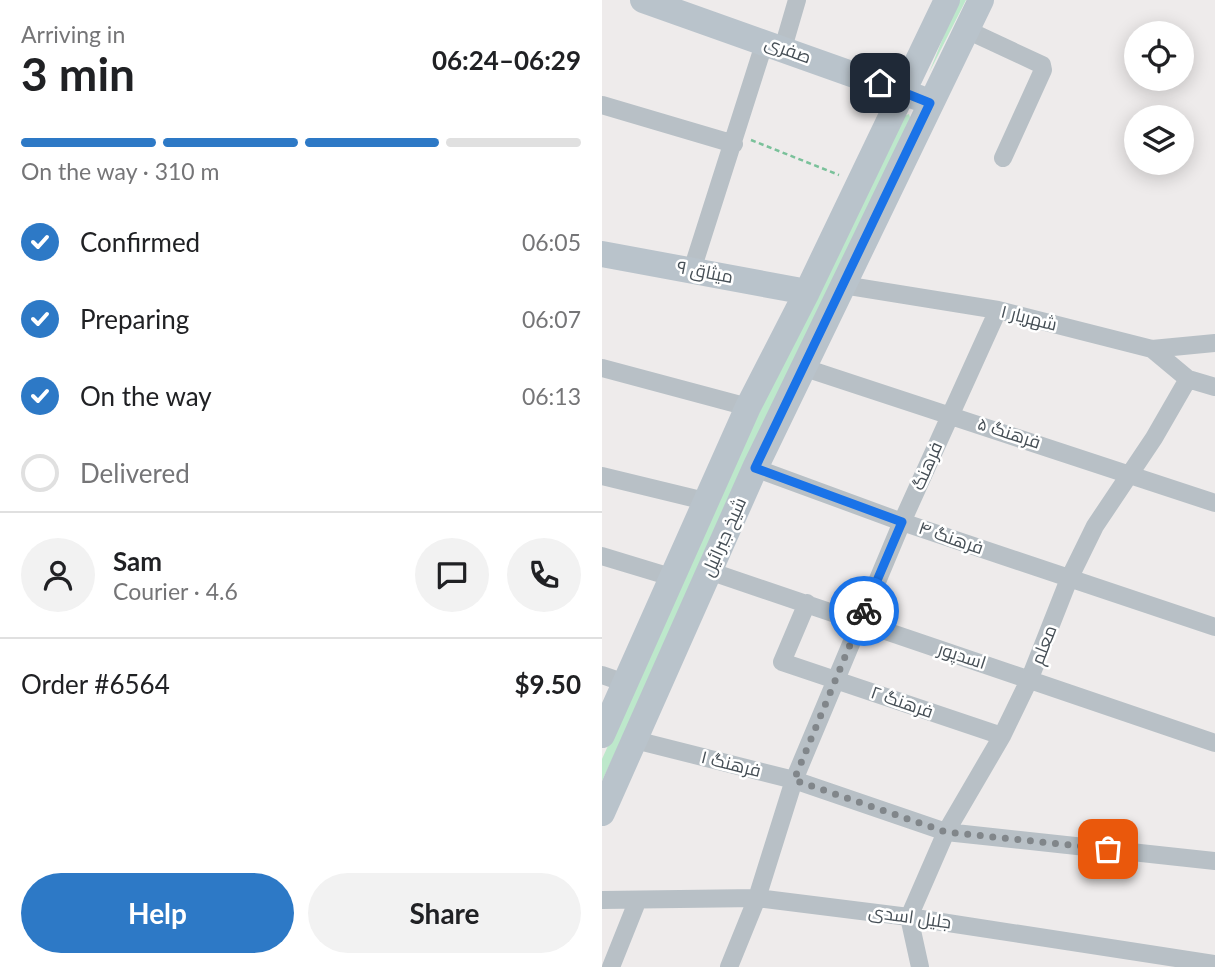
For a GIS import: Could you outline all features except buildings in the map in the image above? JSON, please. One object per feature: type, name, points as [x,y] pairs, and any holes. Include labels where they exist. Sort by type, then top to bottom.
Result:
[{"type":"street","name":"صفری","points":[[643,0],[930,103]]},
{"type":"street","points":[[692,270],[736,139],[774,45],[797,0]]},
{"type":"street","name":"شیخ جبرائیل","points":[[602,735],[614,679],[671,577],[748,407],[807,292],[947,0]]},
{"type":"street","name":"شیخ جبرائیل","points":[[602,813],[802,367],[981,0]]},
{"type":"street","points":[[967,30],[1042,65],[1044,70],[1003,158]]},
{"type":"street","points":[[602,106],[736,139]]},
{"type":"street","name":"میثاق ۹","points":[[602,254],[807,292]]},
{"type":"street","name":"شهریار ۱","points":[[843,285],[998,310],[1152,349],[1215,343]]},
{"type":"street","name":"فرهنگ","points":[[729,967],[757,898],[794,780],[902,522],[998,310]]},
{"type":"street","points":[[1152,349],[1188,379],[1215,387]]},
{"type":"street","name":"فرهنگ ۵","points":[[802,367],[1215,503]]},
{"type":"street","points":[[602,368],[748,407]]},
{"type":"street","name":"معلم","points":[[909,916],[946,832],[1002,736],[1030,678],[1069,579],[1095,526],[1188,379]]},
{"type":"street","name":"فرهنگ ۴","points":[[755,468],[902,522],[1215,627]]},
{"type":"street","points":[[602,476],[705,501]]},
{"type":"street","points":[[602,556],[671,577]]},
{"type":"street","name":"اسدپور","points":[[709,571],[1215,743]]},
{"type":"street","name":"فرهنگ ۲","points":[[807,603],[782,662],[1002,736]]},
{"type":"street","name":"فرهنگ ۱","points":[[635,740],[794,780],[946,832],[1215,861]]},
{"type":"street","name":"جلیل اسدی","points":[[602,900],[637,902],[757,898],[909,916],[1215,964]]},
{"type":"street","points":[[611,967],[637,902]]},
{"type":"street","points":[[909,916],[920,967]]},
{"type":"path","points":[[736,139],[859,181]]},
{"type":"green space","points":[[958,0],[966,0],[929,73]]},
{"type":"green space","points":[[909,114],[911,120],[602,781],[602,759],[746,440],[902,117]]},
{"type":"way so far","points":[[864,611],[794,780],[946,832],[1108,849]]},
{"type":"route","points":[[864,611],[902,522],[755,468],[930,103],[880,83]]}]
